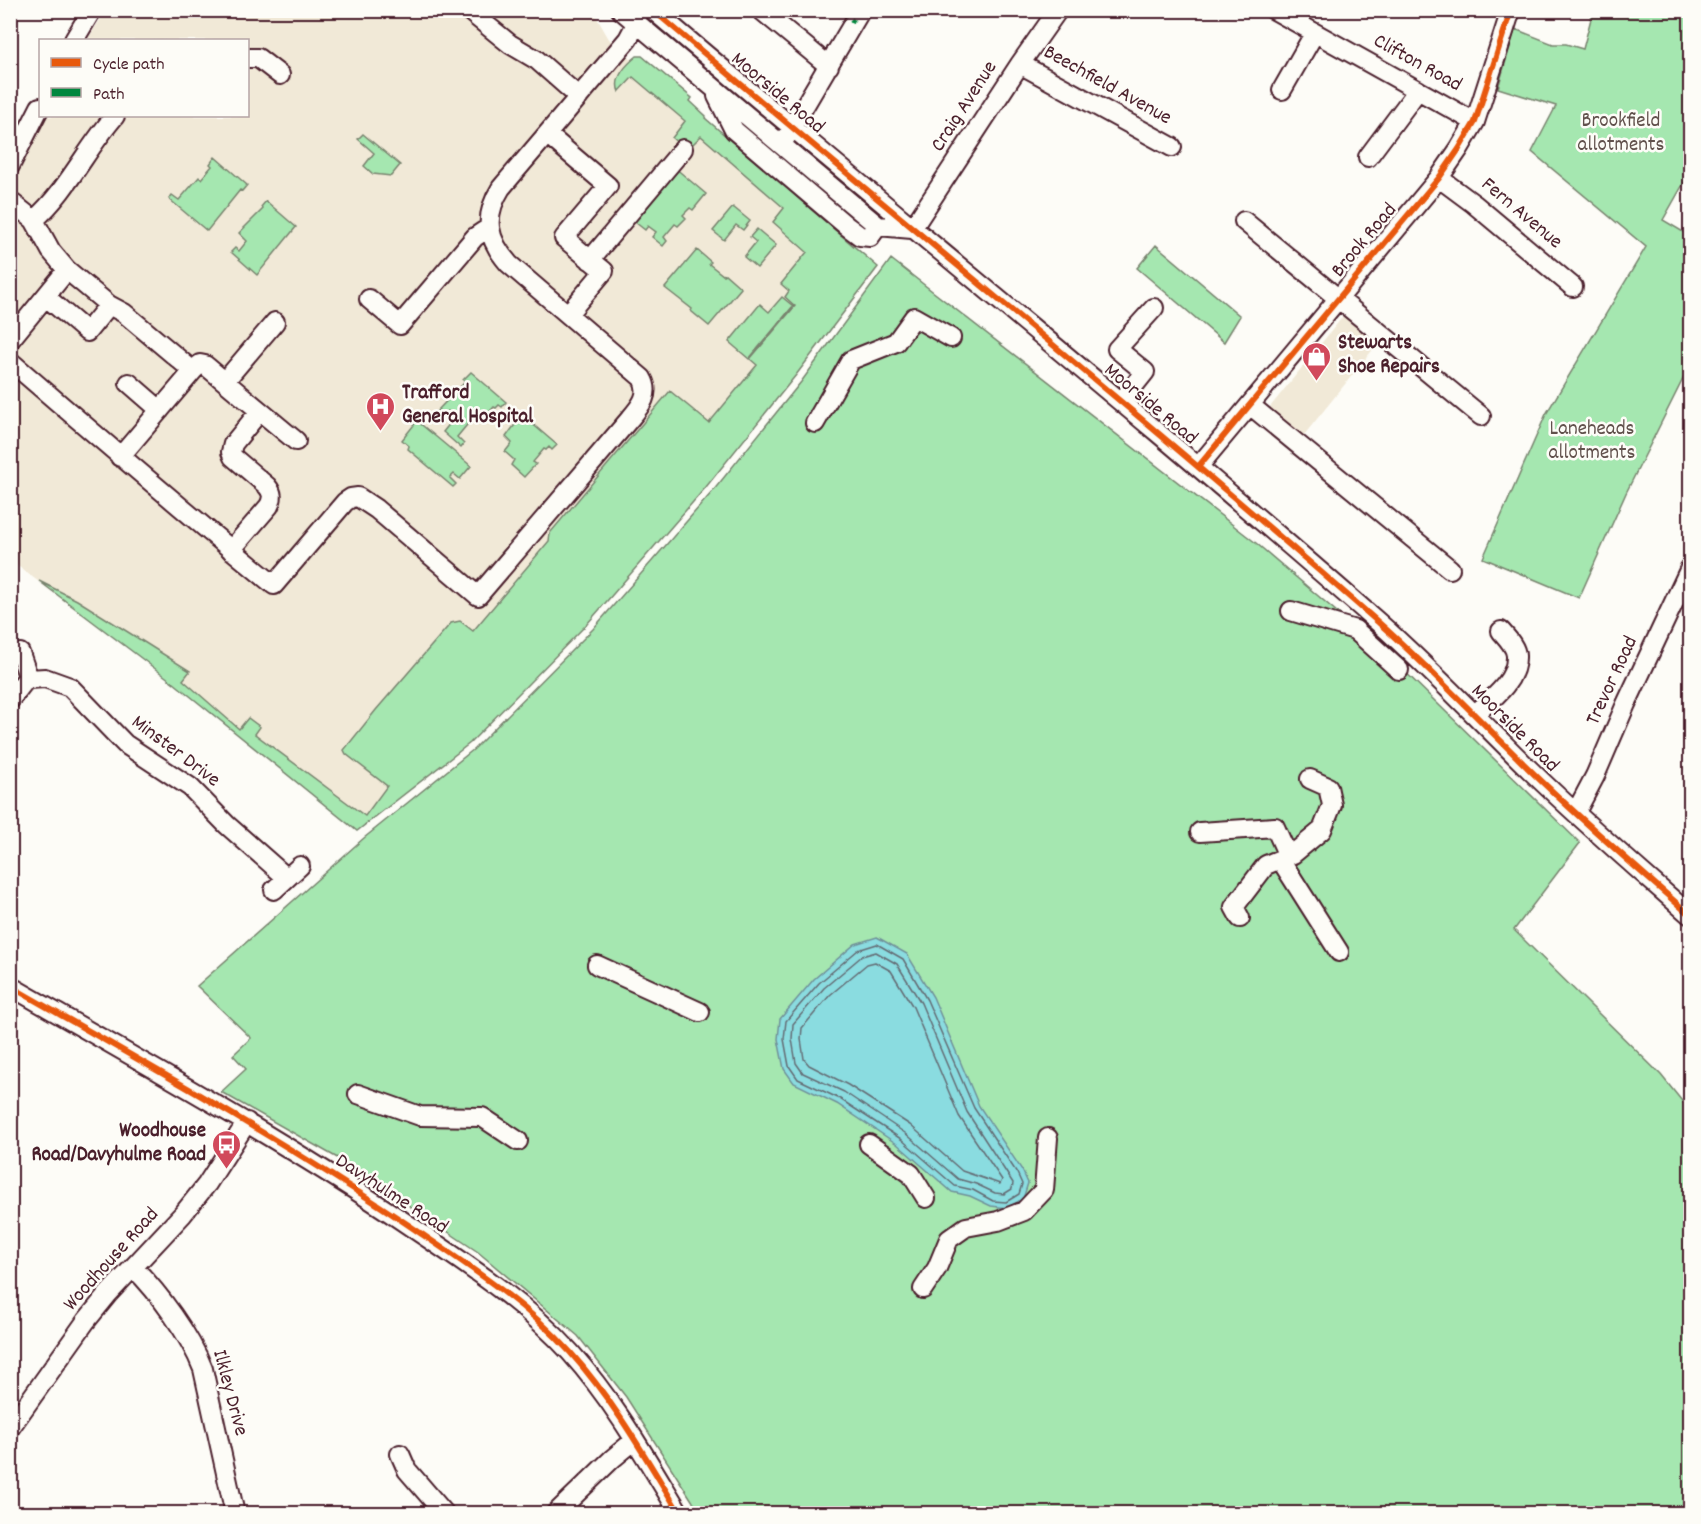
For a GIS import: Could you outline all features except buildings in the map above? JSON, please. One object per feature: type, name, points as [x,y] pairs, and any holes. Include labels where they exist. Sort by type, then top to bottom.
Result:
[{"type":"street","points":[[75,39],[92,10]]},
{"type":"street","points":[[468,10],[510,44],[537,60],[579,97]]},
{"type":"street","name":"Moorside Road","points":[[621,10],[636,17],[714,90],[878,226]]},
{"type":"street","name":"Moorside Road","points":[[653,10],[912,230],[1198,466],[1378,622],[1532,772],[1690,915]]},
{"type":"street","points":[[761,10],[829,66]]},
{"type":"street","points":[[780,145],[792,129],[861,10]]},
{"type":"street","name":"Craig Avenue","points":[[912,230],[1020,64],[1058,10]]},
{"type":"street","name":"Clifton Road","points":[[1274,10],[1475,122]]},
{"type":"street","name":"Brook Road","points":[[1198,466],[1438,178],[1460,148],[1475,122],[1511,10]]},
{"type":"street","points":[[10,362],[274,585],[345,502],[358,497],[376,509],[478,596],[628,422],[645,398],[646,390],[642,378],[509,264],[494,244],[490,230],[495,197],[628,39],[636,17]]},
{"type":"street","points":[[1282,90],[1314,34]]},
{"type":"street","points":[[249,58],[258,58],[280,75]]},
{"type":"street","name":"Beechfield Avenue","points":[[1020,64],[1172,147]]},
{"type":"street","points":[[714,90],[734,130],[860,236],[870,237],[878,226],[912,230]]},
{"type":"street","points":[[1368,157],[1418,90]]},
{"type":"street","points":[[10,166],[17,147],[39,109]]},
{"type":"street","points":[[34,219],[70,179],[93,142],[114,117]]},
{"type":"street","points":[[548,135],[608,186],[564,238],[604,271],[568,314]]},
{"type":"street","points":[[590,260],[683,149]]},
{"type":"street","name":"Fern Avenue","points":[[1438,178],[1474,204],[1573,287]]},
{"type":"street","points":[[10,201],[34,219],[51,251],[67,270],[109,305],[124,313],[193,371]]},
{"type":"street","points":[[1245,221],[1481,416]]},
{"type":"street","points":[[369,299],[400,325],[475,237],[490,230]]},
{"type":"street","points":[[10,340],[67,270]]},
{"type":"street","points":[[46,297],[87,332],[109,305]]},
{"type":"street","points":[[1121,402],[1145,372],[1117,349],[1154,308]]},
{"type":"street","points":[[815,423],[851,360],[896,342],[914,317],[951,339]]},
{"type":"street","points":[[225,381],[274,322]]},
{"type":"street","points":[[120,457],[197,366],[205,365],[296,441]]},
{"type":"street","points":[[129,383],[160,410]]},
{"type":"street","points":[[1250,405],[1450,569]]},
{"type":"street","points":[[231,550],[269,506],[272,499],[271,491],[267,486],[233,457],[231,452],[233,444],[260,411]]},
{"type":"street","name":"Trevor Road","points":[[1575,812],[1595,776],[1690,568]]},
{"type":"street","points":[[1291,611],[1354,630],[1399,670]]},
{"type":"street","points":[[1475,714],[1506,684],[1514,667],[1516,655],[1512,644],[1501,632]]},
{"type":"street","points":[[10,699],[29,679],[20,653]]},
{"type":"street","name":"Minster Drive","points":[[29,679],[45,678],[70,687],[125,744],[190,787],[280,884],[300,866]]},
{"type":"street","points":[[1240,918],[1234,907],[1266,865],[1284,857],[1322,830],[1332,805],[1328,787],[1310,779]]},
{"type":"street","points":[[1200,832],[1275,827],[1284,857],[1339,952]]},
{"type":"street","points":[[597,965],[700,1012]]},
{"type":"street","name":"Davyhulme Road","points":[[10,986],[247,1122],[373,1202],[472,1268],[516,1301],[570,1352],[594,1381],[635,1440],[680,1514]]},
{"type":"street","points":[[358,1094],[420,1116],[482,1117],[518,1140]]},
{"type":"street","name":"Woodhouse Road","points":[[10,1428],[79,1329],[207,1184],[247,1122]]},
{"type":"street","points":[[923,1289],[937,1268],[949,1239],[966,1227],[998,1221],[1023,1211],[1044,1190],[1048,1138]]},
{"type":"street","points":[[869,1144],[911,1174],[926,1198]]},
{"type":"street","name":"Ilkley Drive","points":[[133,1267],[152,1289],[198,1356],[203,1369],[235,1514]]},
{"type":"street","points":[[555,1514],[635,1440]]},
{"type":"street","points":[[400,1454],[406,1470],[445,1514]]},
{"type":"shaded area","name":"Trafford General Hospital","points":[[106,11],[593,11],[609,39],[632,60],[642,56],[692,98],[690,101],[706,116],[705,118],[878,267],[796,375],[706,487],[587,624],[470,743],[357,831],[174,683],[11,561],[10,187],[46,117],[249,117],[249,39],[88,39]]},
{"type":"shaded area","points":[[1345,314],[1379,342],[1300,440],[1266,412]]},
{"type":"green space","points":[[1593,11],[1690,11],[1690,172],[1663,220],[1690,236],[1690,365],[1626,493],[1579,598],[1483,558],[1546,414],[1646,247],[1532,152],[1556,106],[1498,88],[1515,29],[1553,44],[1566,44],[1583,49]]},
{"type":"green space","points":[[637,56],[642,56],[692,98],[690,101],[706,116],[705,118],[878,267],[796,375],[706,487],[587,624],[470,743],[357,831],[174,683],[39,581],[77,600],[190,671],[183,680],[239,729],[248,718],[260,727],[255,734],[365,816],[387,786],[344,750],[376,710],[451,623],[460,621],[473,631],[549,541],[550,533],[670,391],[709,423],[757,365],[750,359],[795,306],[785,297],[789,291],[781,284],[807,252],[773,222],[784,208],[701,136],[693,144],[680,145],[672,138],[685,121],[633,77],[619,92],[619,77],[625,67]]},
{"type":"green space","points":[[363,134],[400,165],[391,176],[373,174],[364,166],[374,153],[358,139]]},
{"type":"green space","points":[[215,157],[247,185],[242,191],[240,190],[207,231],[169,199],[172,195],[179,200],[212,166],[210,164]]},
{"type":"green space","points":[[674,167],[706,194],[693,210],[690,208],[683,215],[686,218],[678,226],[675,224],[664,237],[667,241],[663,246],[652,237],[656,232],[648,226],[645,230],[631,219]]},
{"type":"green space","points":[[266,201],[296,227],[257,275],[231,252],[235,248],[239,251],[247,241],[239,233],[263,209],[261,207]]},
{"type":"green space","points":[[733,207],[750,221],[743,230],[736,225],[724,240],[713,231]]},
{"type":"green space","points":[[757,229],[776,245],[757,268],[744,257],[756,242],[750,237]]},
{"type":"green space","points":[[1156,245],[1240,316],[1224,342],[1137,268]]},
{"type":"green space","points":[[697,250],[711,262],[709,264],[741,288],[709,326],[665,288]]},
{"type":"green space","points":[[891,259],[1256,543],[1391,658],[1580,843],[1514,930],[1661,1075],[1690,1111],[1690,1513],[700,1513],[626,1397],[578,1336],[478,1252],[341,1160],[221,1092],[246,1069],[233,1055],[251,1038],[197,986],[364,838],[474,749],[593,629],[713,491],[801,382]]},
{"type":"green space","points":[[782,297],[793,306],[749,359],[729,342],[760,304],[769,312]]},
{"type":"green space","points":[[471,372],[506,402],[502,407],[499,405],[494,407],[483,419],[476,414],[457,437],[464,444],[461,448],[443,432],[455,417],[448,411],[442,418],[436,412],[465,382],[463,380]]},
{"type":"green space","points":[[522,415],[557,445],[552,450],[549,447],[544,449],[533,462],[536,464],[524,477],[511,465],[514,460],[505,452],[512,443],[506,437]]},
{"type":"green space","points":[[417,421],[471,466],[460,479],[454,474],[450,478],[456,484],[453,487],[408,449],[409,446],[402,440]]},
{"type":"water","points":[[877,937],[907,954],[933,997],[979,1106],[1022,1170],[1028,1183],[1023,1199],[1007,1208],[991,1206],[970,1196],[952,1192],[897,1144],[837,1104],[794,1083],[784,1069],[778,1039],[780,1019],[814,979],[855,944]]},
{"type":"marked path","points":[[841,10],[854,22]]},
{"type":"cycle path","points":[[653,10],[1108,391],[1378,622],[1550,790],[1690,915]]},
{"type":"cycle path","points":[[1198,467],[1439,178],[1459,149],[1475,122],[1511,10]]},
{"type":"cycle path","points":[[10,986],[310,1161],[407,1224],[513,1299],[552,1333],[601,1390],[629,1430],[680,1514]]},
{"type":"place","name":"Stewarts Shoe Repairs","points":[[1317,382]]},
{"type":"place","name":"Trafford General Hospital","points":[[381,432]]},
{"type":"place","name":"Woodhouse Road/Davyhulme Road","points":[[227,1170]]},
{"type":"park label","name":"Brookfield allotments","points":[[1621,134]]},
{"type":"park label","name":"Laneheads allotments","points":[[1592,442]]}]
